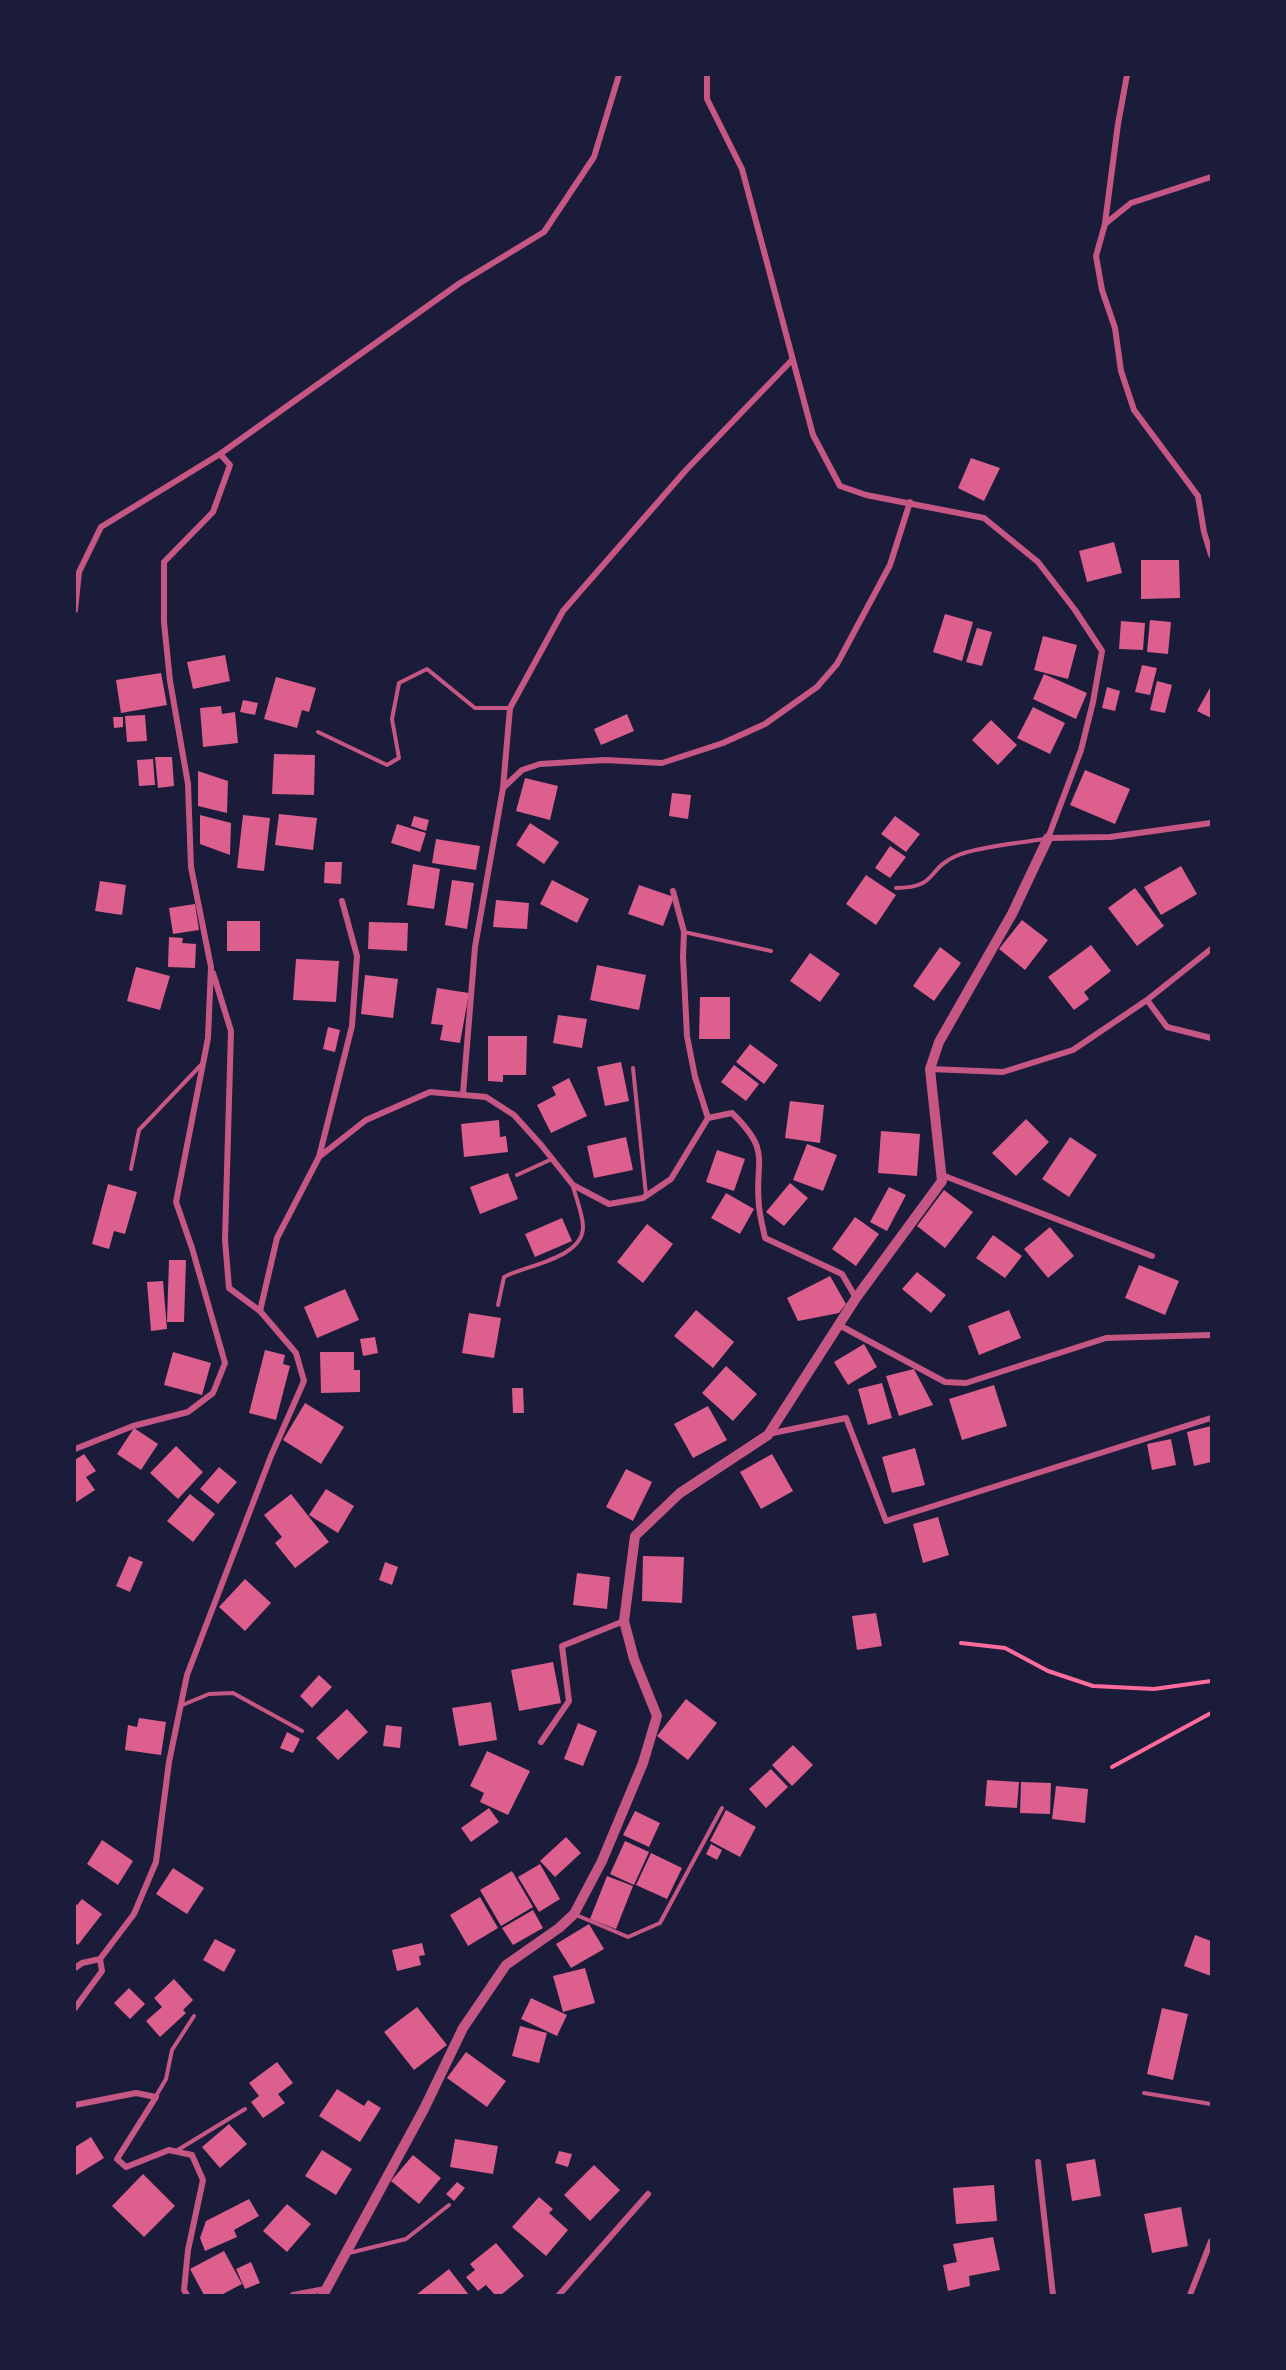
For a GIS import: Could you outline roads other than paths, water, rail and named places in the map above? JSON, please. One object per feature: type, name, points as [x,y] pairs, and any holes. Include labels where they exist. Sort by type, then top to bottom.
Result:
[{"type":"street","points":[[75,610],[79,572],[101,527],[220,454],[460,283],[544,232],[594,157],[619,75]]},
{"type":"street","points":[[707,75],[707,99],[742,169],[813,435],[840,486],[866,495],[984,518],[1038,562],[1075,610],[1102,651],[1081,750],[1048,838],[1012,914],[939,1042],[930,1069],[942,1181],[856,1298],[768,1435]]},
{"type":"street","points":[[1127,75],[1105,224],[1096,256],[1102,290],[1115,328],[1121,371],[1134,411],[1198,496],[1204,532],[1211,555]]},
{"type":"street","points":[[1105,224],[1131,203],[1211,177]]},
{"type":"street","points":[[463,1094],[475,947],[503,788],[510,708],[563,611],[686,470],[792,360]]},
{"type":"street","points":[[75,1968],[82,1963],[100,1959],[134,1914],[156,1862],[168,1762],[187,1676],[271,1456],[304,1380],[296,1353],[260,1311],[229,1288],[225,1240],[231,1031],[211,967],[191,867],[188,784],[170,681],[164,622],[164,562],[213,512],[230,465],[220,454]]},
{"type":"street","points":[[503,788],[522,770],[540,764],[605,760],[662,763],[723,743],[765,724],[817,687],[837,664],[890,565],[910,502]]},
{"type":"street","points":[[1048,838],[1110,837],[1211,823]]},
{"type":"street","points":[[673,891],[684,932],[687,1036],[695,1077],[708,1118]]},
{"type":"street","points":[[260,1311],[277,1238],[319,1157],[352,1026],[357,956],[342,901]]},
{"type":"street","points":[[930,1069],[1003,1072],[1073,1050],[1147,1000],[1211,949]]},
{"type":"street","points":[[75,1449],[133,1426],[188,1412],[213,1393],[225,1363],[192,1248],[176,1202],[208,1038],[211,967]]},
{"type":"street","points":[[1147,1000],[1167,1027],[1211,1038]]},
{"type":"street","points":[[319,1157],[366,1120],[430,1092],[486,1097],[514,1115],[573,1185],[609,1204],[646,1196],[671,1179],[708,1118],[732,1113],[748,1129],[761,1152],[759,1206],[765,1238],[842,1274],[856,1298]]},
{"type":"street","points":[[942,1175],[1152,1256]]},
{"type":"street","points":[[839,1325],[945,1382],[966,1383],[1106,1338],[1211,1335]]},
{"type":"street","points":[[293,2295],[325,2292],[424,2109],[463,2028],[506,1965],[559,1928],[574,1914],[607,1850],[643,1763],[657,1716],[634,1659],[624,1621],[635,1536],[680,1493],[768,1435],[846,1418],[886,1521],[1211,1418]]},
{"type":"street","points":[[541,1742],[569,1701],[562,1646],[624,1621]]},
{"type":"street","points":[[75,2008],[102,1971],[100,1959]]},
{"type":"street","points":[[75,2105],[136,2092],[156,2097],[117,2159],[126,2167],[169,2150],[192,2155],[203,2180],[188,2250],[184,2290],[188,2295]]},
{"type":"street","points":[[1038,2162],[1053,2295]]},
{"type":"street","points":[[559,2295],[648,2194]]},
{"type":"street","points":[[1190,2295],[1211,2241]]},
{"type":"lane","points":[[318,732],[387,765],[399,758],[392,719],[399,683],[427,669],[476,708],[510,708]]},
{"type":"lane","points":[[896,888],[921,886],[947,861],[956,856],[1048,838]]},
{"type":"lane","points":[[684,932],[771,951]]},
{"type":"lane","points":[[131,1169],[139,1130],[204,1062]]},
{"type":"lane","points":[[633,1068],[646,1196]]},
{"type":"lane","points":[[517,1174],[552,1159]]},
{"type":"lane","points":[[498,1305],[504,1277],[565,1254],[576,1247],[582,1237],[583,1225],[573,1185]]},
{"type":"lane","points":[[179,1706],[209,1694],[233,1693],[302,1731]]},
{"type":"lane","points":[[574,1914],[628,1937],[660,1923],[722,1809]]},
{"type":"lane","points":[[156,2097],[166,2079],[172,2050],[194,2016]]},
{"type":"lane","points":[[1144,2093],[1211,2104]]},
{"type":"lane","points":[[176,2152],[245,2109]]},
{"type":"lane","points":[[346,2254],[406,2238],[449,2205]]}]
